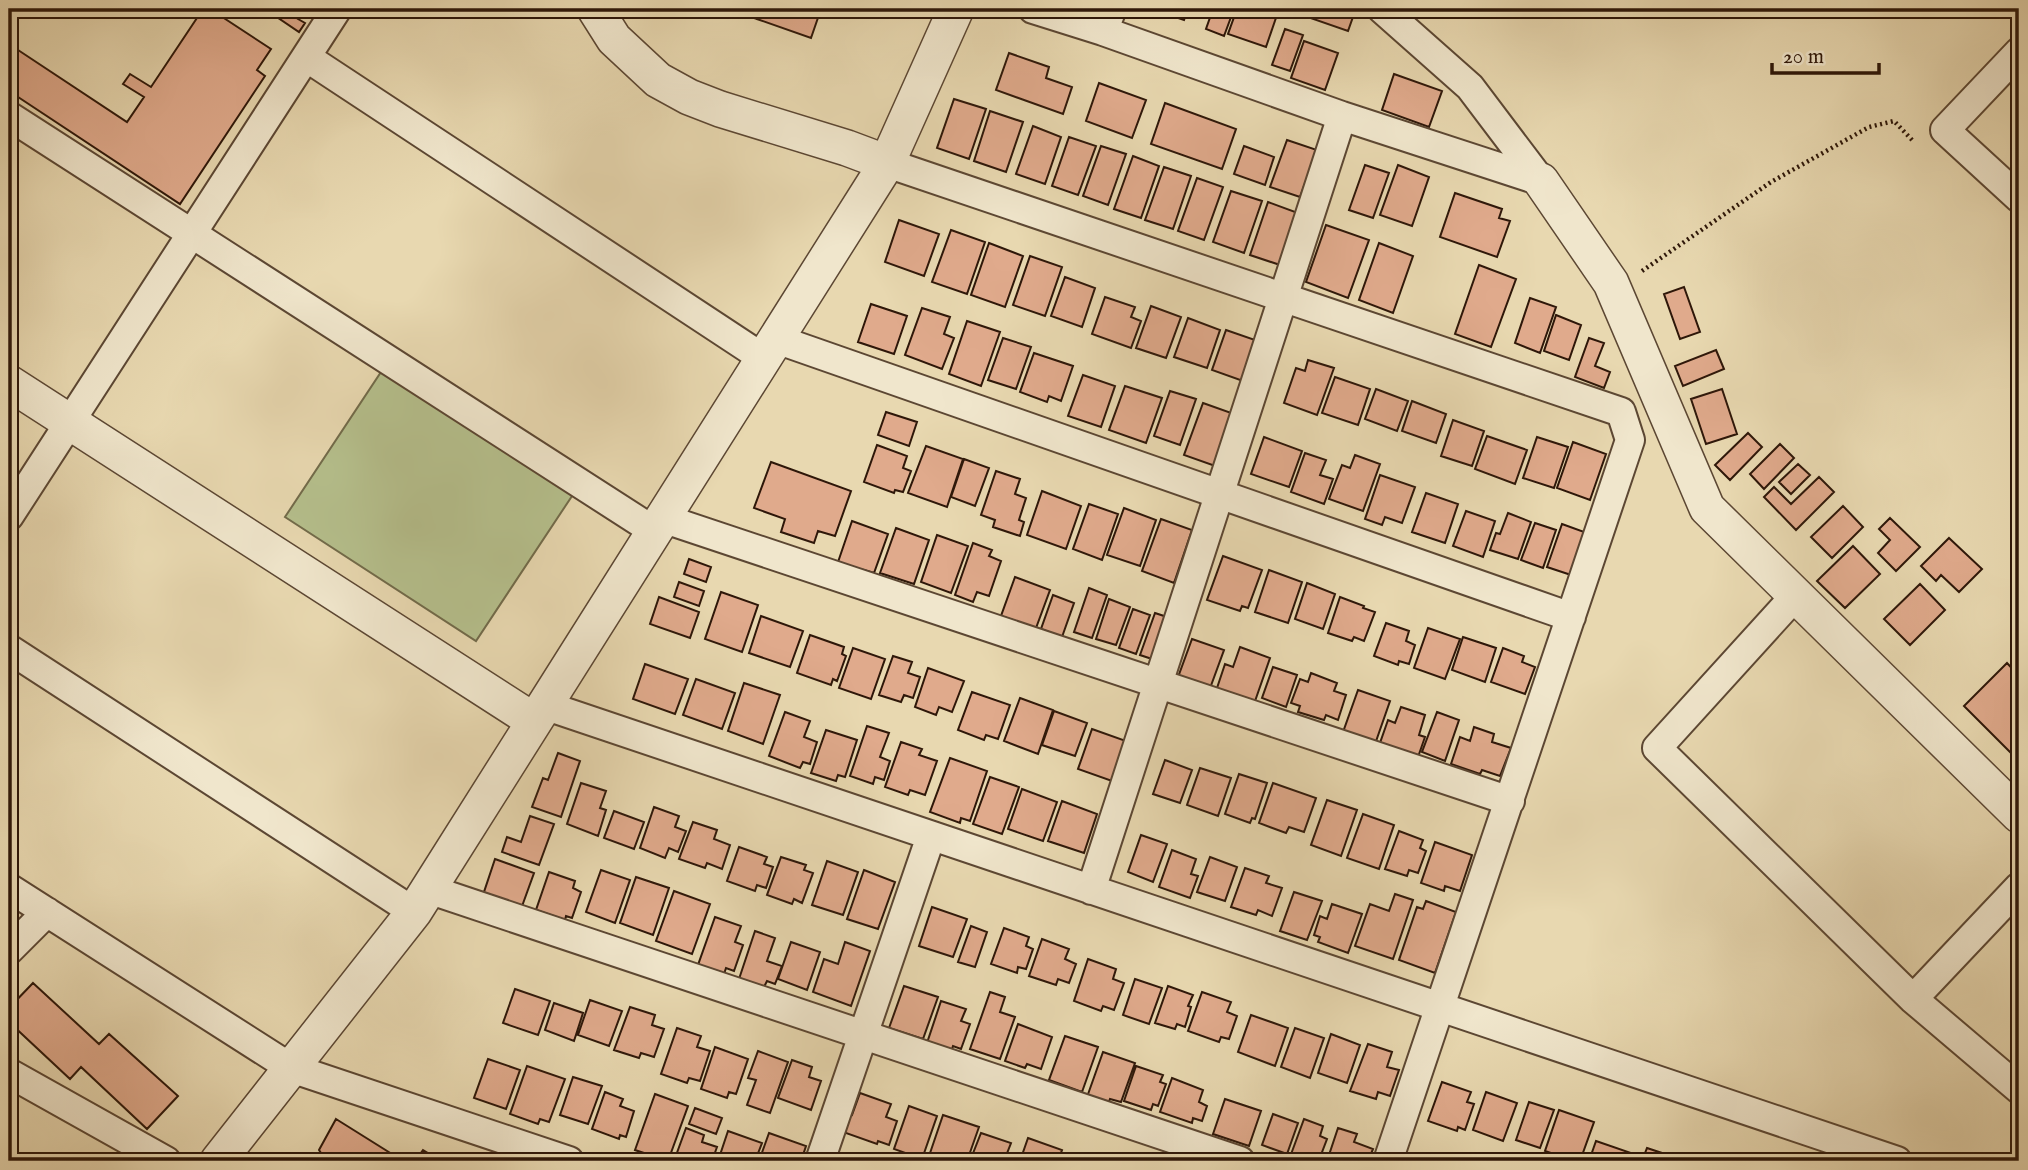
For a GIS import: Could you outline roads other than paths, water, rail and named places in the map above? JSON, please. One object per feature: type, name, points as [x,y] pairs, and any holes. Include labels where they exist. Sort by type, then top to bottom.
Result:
[{"type":"street","points":[[9,516],[337,9]]},
{"type":"street","points":[[595,9],[614,39],[658,80],[689,97],[847,148],[1620,412],[1630,440],[1388,1161]]},
{"type":"street","points":[[218,1161],[421,900],[887,163],[956,9]]},
{"type":"street","points":[[1032,9],[1108,20],[1342,116],[1541,181]]},
{"type":"street","points":[[1382,9],[1470,87],[1541,181],[1614,290],[1707,508],[2019,815]]},
{"type":"street","points":[[2019,52],[1945,130],[2019,198]]},
{"type":"street","points":[[306,57],[770,349],[1220,494],[1571,617]]},
{"type":"street","points":[[9,116],[192,234],[658,524],[1158,684],[1510,801]]},
{"type":"street","points":[[1091,890],[1342,116]]},
{"type":"street","points":[[9,383],[539,713],[931,836],[1897,1161]]},
{"type":"street","points":[[1796,595],[1657,748],[1913,999],[2019,1089]]},
{"type":"street","points":[[9,649],[421,900],[863,1035],[1240,1161]]},
{"type":"street","points":[[820,1161],[931,836]]},
{"type":"street","points":[[1913,999],[2019,887]]},
{"type":"street","points":[[9,888],[291,1068],[569,1161]]},
{"type":"street","points":[[9,950],[47,912]]},
{"type":"street","points":[[9,1073],[166,1161]]}]
